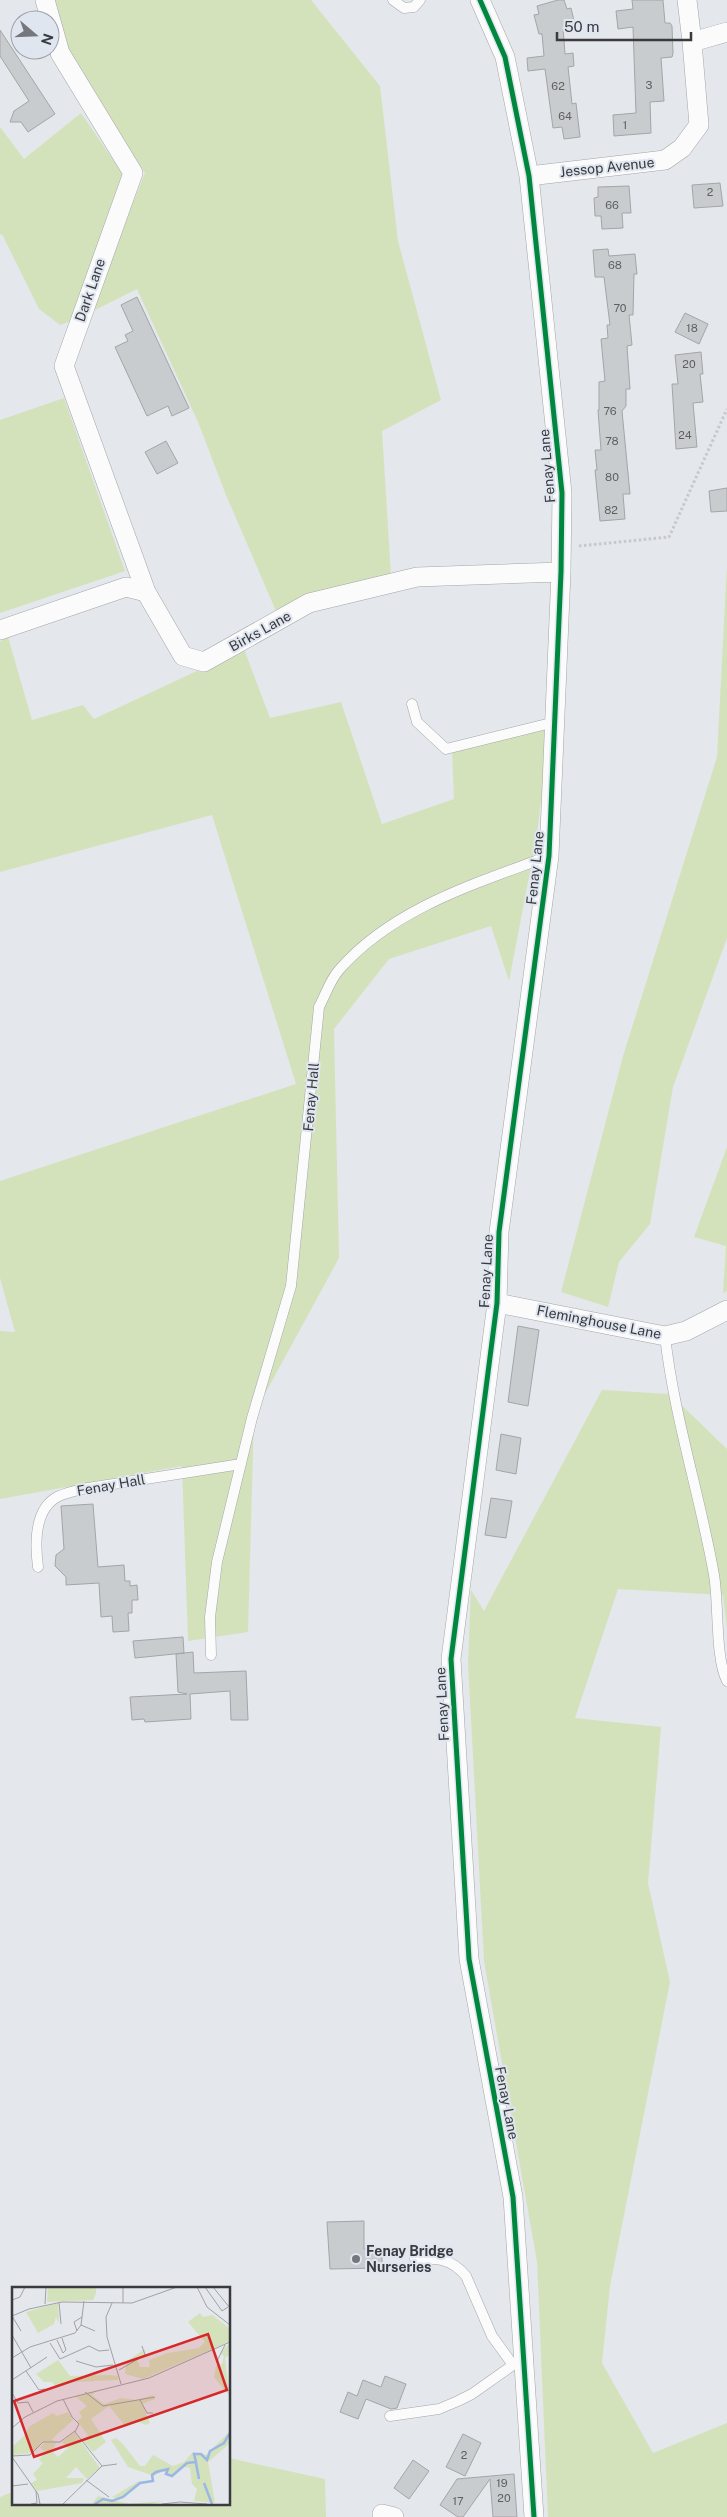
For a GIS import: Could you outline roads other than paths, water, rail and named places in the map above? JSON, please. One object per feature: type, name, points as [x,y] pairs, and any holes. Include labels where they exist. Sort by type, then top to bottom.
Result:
[{"type":"street","name":"Dark Lane","points":[[45,0],[60,53],[133,173],[64,366],[146,592]]},
{"type":"street","name":"Fenay Lane","points":[[480,0],[505,57],[529,176],[562,492],[561,572],[549,856],[499,1232],[496,1303],[451,1659],[468,1959],[513,2197],[519,2364],[534,2517]]},
{"type":"street","name":"Jessop Avenue","points":[[529,176],[665,160],[682,148],[699,125],[687,0]]},
{"type":"street","points":[[692,42],[727,32]]},
{"type":"street","name":"Birks Lane","points":[[146,592],[183,656],[204,662],[309,604],[417,577],[561,572]]},
{"type":"street","points":[[0,630],[126,587],[146,592]]},
{"type":"street","name":"Fleminghouse Lane","points":[[496,1303],[665,1336],[686,1332],[727,1310]]},
{"type":"lane","points":[[393,0],[404,8],[414,7],[420,0]]},
{"type":"lane","points":[[412,704],[416,722],[446,749],[555,722]]},
{"type":"lane","name":"Fenay Hall","points":[[211,1655],[210,1617],[217,1562],[241,1464],[291,1286],[320,1008],[337,972],[368,941],[435,899],[549,856]]},
{"type":"lane","points":[[665,1336],[670,1376],[714,1575],[719,1641],[727,1681]]},
{"type":"lane","name":"Fenay Hall","points":[[38,1567],[36,1534],[46,1508],[58,1497],[82,1489],[241,1464]]},
{"type":"lane","points":[[390,2416],[438,2409],[458,2401],[519,2364],[492,2336],[466,2276],[461,2270],[443,2258],[415,2259]]},
{"type":"place","name":"Fenay Bridge Nurseries","points":[[356,2259]]}]
